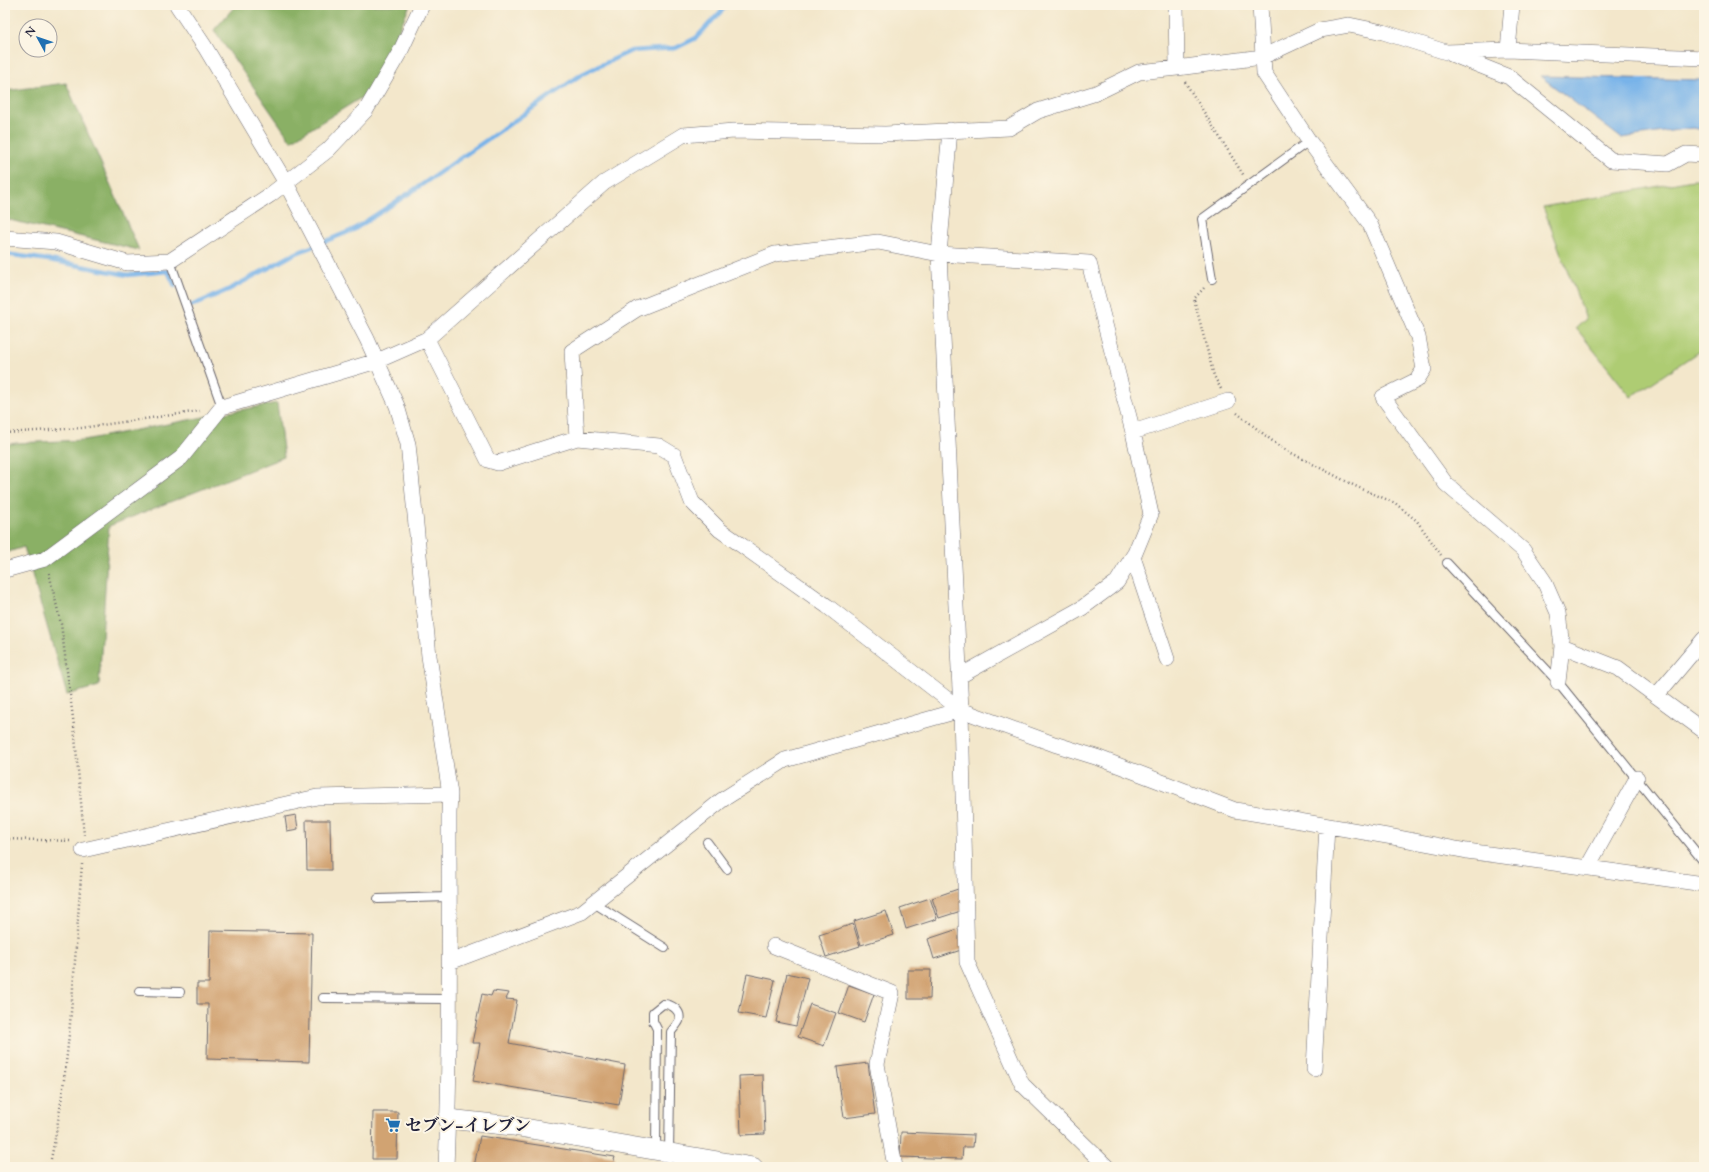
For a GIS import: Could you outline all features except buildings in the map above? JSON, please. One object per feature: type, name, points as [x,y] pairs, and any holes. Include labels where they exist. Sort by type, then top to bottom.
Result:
[{"type":"street","points":[[177,5],[205,47],[286,183],[377,361],[397,406],[408,444],[429,656],[450,794],[450,962],[446,1167]]},
{"type":"street","points":[[5,238],[56,242],[127,263],[170,261],[286,183],[328,150],[366,110],[401,50],[422,5]]},
{"type":"street","points":[[1176,5],[1177,68]]},
{"type":"street","points":[[1260,5],[1264,72],[1309,141],[1370,224],[1418,337],[1424,369],[1417,380],[1383,398],[1446,484],[1523,550],[1544,582],[1558,613],[1562,646],[1558,682]]},
{"type":"street","points":[[1508,50],[1512,5]]},
{"type":"street","points":[[5,570],[45,559],[181,458],[222,407],[377,361],[426,339],[604,183],[683,135],[734,131],[885,134],[1009,128],[1038,111],[1096,93],[1139,72],[1262,57],[1320,30],[1349,25],[1383,32],[1446,52],[1509,77],[1611,160],[1668,164],[1686,154],[1704,155]]},
{"type":"street","points":[[1446,52],[1508,50],[1704,58]]},
{"type":"street","points":[[950,130],[939,254],[960,676],[967,962],[1022,1084],[1108,1167]]},
{"type":"street","points":[[577,438],[572,351],[637,309],[775,254],[878,242],[939,254],[1090,263],[1133,432],[1151,514],[1133,557],[1117,582],[1082,608],[960,676]]},
{"type":"street","points":[[426,339],[488,460],[498,463],[577,438],[659,446],[674,455],[692,502],[720,530],[827,606],[961,710],[1054,744],[1100,758],[1235,810],[1467,851],[1704,884]]},
{"type":"street","points":[[1133,432],[1228,401]]},
{"type":"street","points":[[1133,557],[1167,659]]},
{"type":"street","points":[[1656,696],[1704,639]]},
{"type":"street","points":[[1562,646],[1618,668],[1704,731]]},
{"type":"street","points":[[450,962],[582,912],[722,800],[785,760],[961,710]]},
{"type":"street","points":[[1587,868],[1637,778]]},
{"type":"street","points":[[80,846],[317,797],[450,794]]},
{"type":"street","points":[[1314,1069],[1327,826]]},
{"type":"street","points":[[774,946],[892,993],[877,1064],[895,1167]]},
{"type":"street","points":[[448,1119],[513,1126],[753,1167]]},
{"type":"lane","points":[[1212,279],[1202,219],[1309,141]]},
{"type":"lane","points":[[170,261],[222,407]]},
{"type":"lane","points":[[1447,563],[1558,682],[1704,862]]},
{"type":"lane","points":[[707,842],[727,869]]},
{"type":"lane","points":[[378,899],[449,897]]},
{"type":"lane","points":[[594,902],[665,948]]},
{"type":"lane","points":[[140,991],[180,992]]},
{"type":"lane","points":[[323,998],[449,999]]},
{"type":"lane","points":[[663,1004],[670,1004],[680,1014],[679,1021],[671,1032],[663,1151],[657,1029],[653,1021],[653,1012],[663,1004]]},
{"type":"path","points":[[1177,68],[1250,184]]},
{"type":"path","points":[[1212,279],[1194,299],[1214,376],[1231,408],[1280,447],[1355,486],[1395,503],[1416,521],[1447,563]]},
{"type":"path","points":[[5,433],[81,428],[222,407]]},
{"type":"path","points":[[5,839],[80,846]]},
{"type":"green space","points":[[236,5],[410,5],[372,91],[291,141],[214,30]]},
{"type":"green space","points":[[66,83],[139,250],[5,219],[5,91]]},
{"type":"green space","points":[[1704,178],[1704,348],[1631,397],[1576,328],[1586,319],[1543,207]]},
{"type":"green space","points":[[277,403],[284,457],[109,526],[99,686],[67,695],[24,547],[5,553],[5,445],[16,443],[84,440]]},
{"type":"water","points":[[1540,76],[1704,80],[1704,130],[1692,128],[1621,138]]},
{"type":"waterway","points":[[186,308],[228,290],[294,254],[353,230],[417,188],[582,74],[631,51],[676,48],[696,38],[727,5]]},
{"type":"waterway","points":[[5,254],[49,260],[128,275],[168,271],[175,286]]},
{"type":"place","name":"セブン-イレブン","points":[[393,1125]]}]
